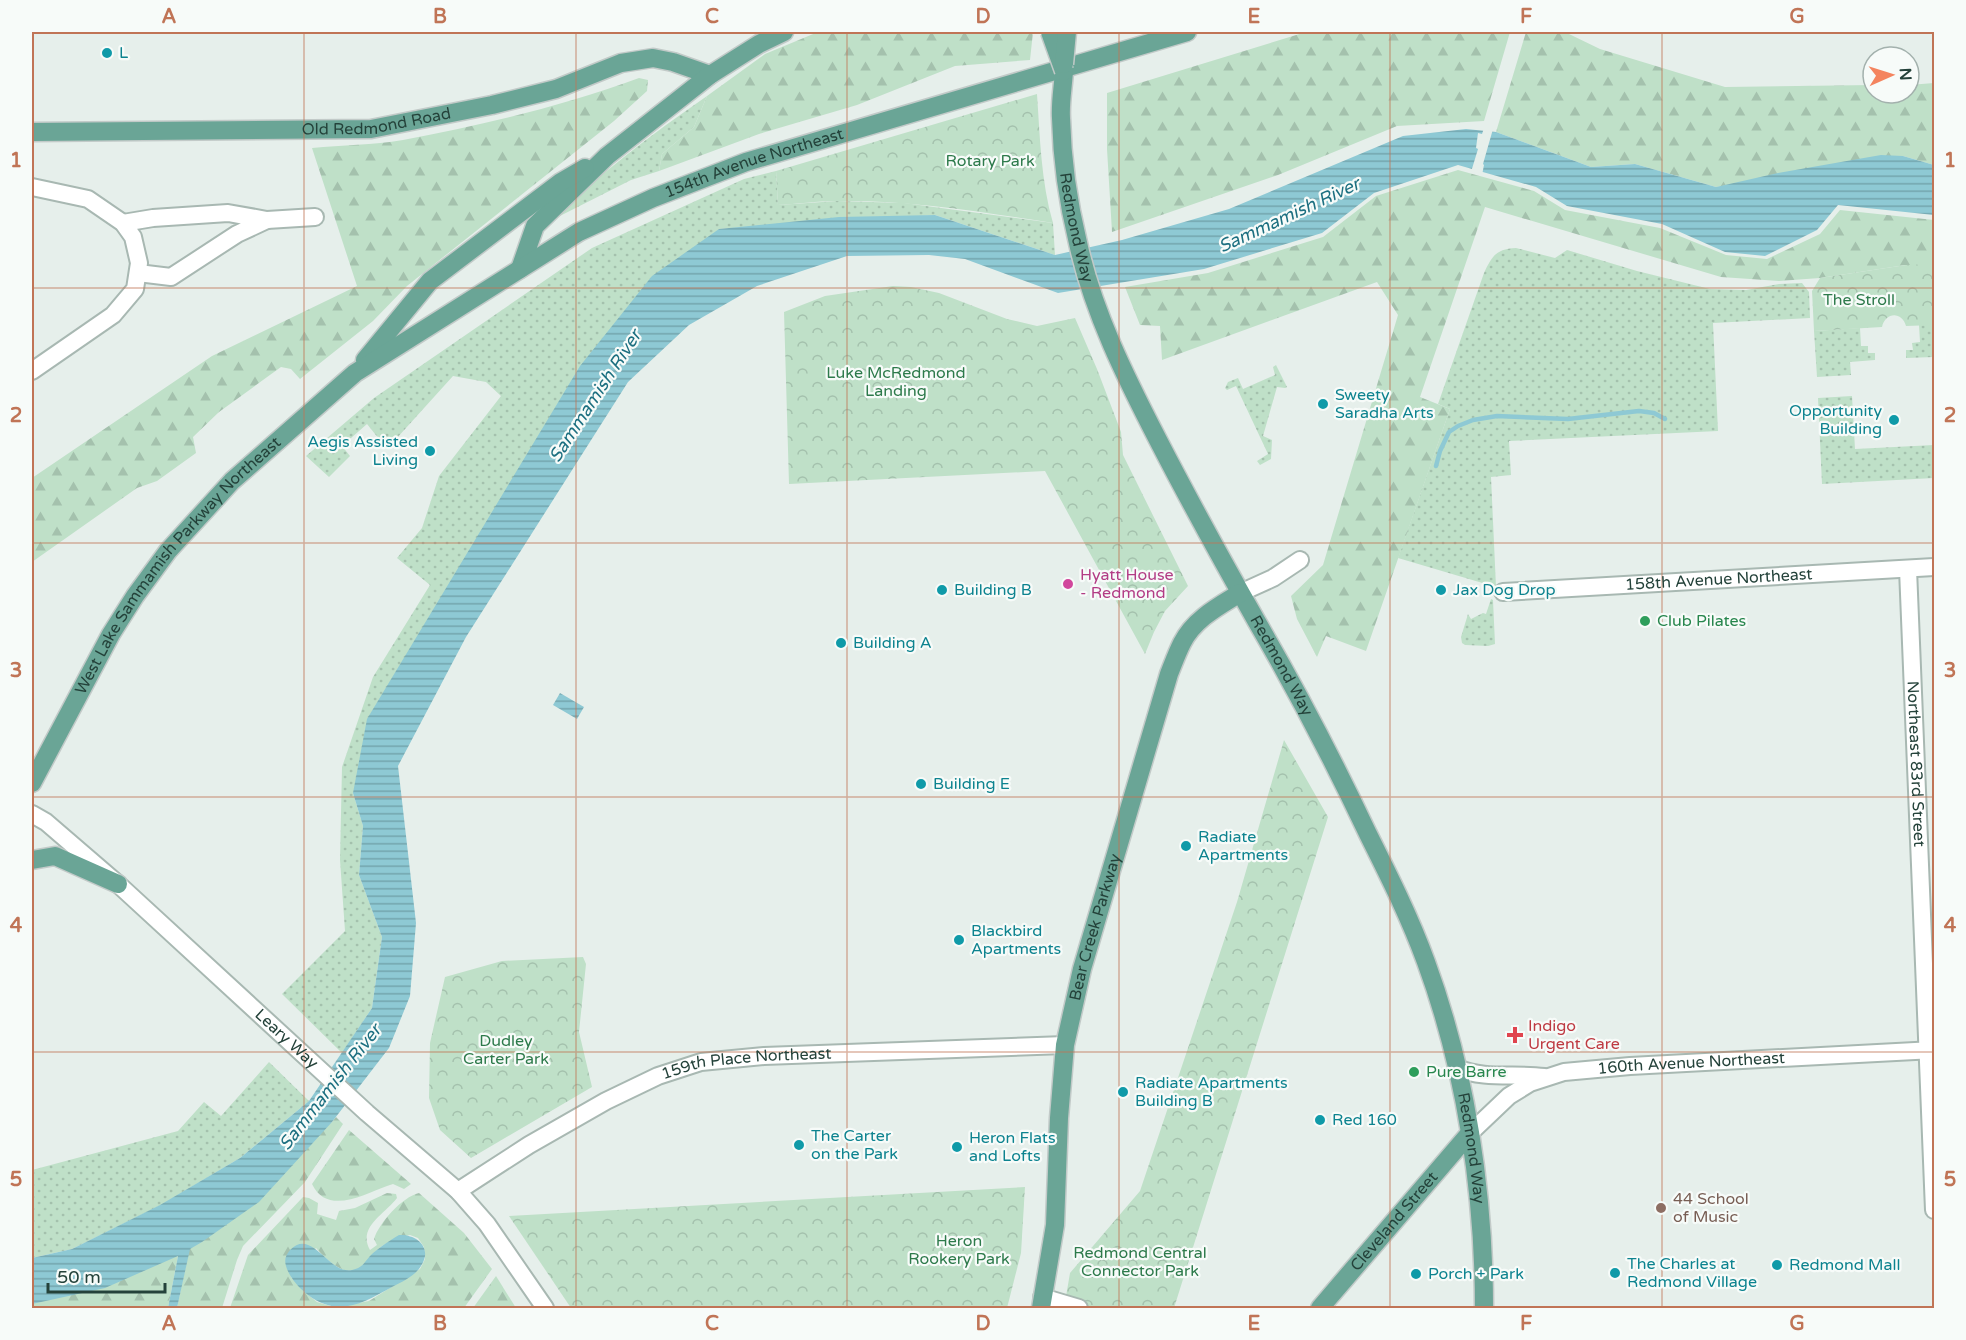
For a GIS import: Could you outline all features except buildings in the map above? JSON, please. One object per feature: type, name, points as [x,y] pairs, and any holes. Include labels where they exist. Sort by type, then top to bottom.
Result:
[{"type":"main road","points":[[520,269],[535,226],[607,156],[710,75],[759,44],[784,32]]},
{"type":"main road","points":[[1050,32],[1064,71]]},
{"type":"main road","name":"Redmond Way","points":[[1067,32],[1062,128],[1066,184],[1078,246],[1096,303],[1126,379],[1340,776],[1403,906],[1431,977],[1457,1068],[1469,1134],[1479,1212],[1484,1308]]},
{"type":"main road","name":"154th Avenue Northeast","points":[[355,373],[586,228],[653,198],[746,162],[1187,32]]},
{"type":"main road","name":"Old Redmond Road","points":[[32,132],[371,129],[492,105],[556,88],[621,63],[653,58],[673,62],[710,75]]},
{"type":"main road","points":[[355,373],[430,281],[561,182],[607,156]]},
{"type":"main road","name":"West Lake Sammamish Parkway Northeast","points":[[32,783],[111,634],[168,551],[232,481],[355,373]]},
{"type":"main road","name":"Bear Creek Parkway","points":[[1039,1305],[1055,1225],[1059,1118],[1065,1045],[1082,969],[1169,674],[1183,641],[1194,626],[1212,610],[1240,593]]},
{"type":"main road","points":[[32,860],[55,856],[118,884]]},
{"type":"main road","name":"Cleveland Street","points":[[1320,1308],[1469,1134]]},
{"type":"street","points":[[32,187],[88,199],[123,223],[133,237],[139,263],[135,289],[113,315],[32,371]]},
{"type":"street","points":[[123,223],[153,218],[228,213],[267,220],[315,217]]},
{"type":"street","points":[[138,273],[171,277],[237,234],[267,220]]},
{"type":"street","points":[[1240,593],[1273,578],[1300,560]]},
{"type":"street","name":"158th Avenue Northeast","points":[[1503,592],[1935,567]]},
{"type":"street","name":"Northeast 83rd Street","points":[[1908,569],[1931,1050],[1935,1210]]},
{"type":"street","name":"Leary Way","points":[[32,814],[46,822],[118,884],[367,1113],[458,1191],[487,1224],[545,1308]]},
{"type":"street","name":"159th Place Northeast","points":[[458,1191],[529,1145],[606,1101],[658,1076],[701,1062],[764,1056],[1065,1045]]},
{"type":"street","name":"160th Avenue Northeast","points":[[1469,1134],[1509,1096],[1530,1083],[1564,1072],[1600,1068],[1931,1050]]},
{"type":"street","points":[[1457,1068],[1470,1074],[1486,1076],[1524,1074],[1545,1077]]},
{"type":"street","points":[[1039,1305],[1079,1308]]},
{"type":"green space","points":[[818,32],[1033,32],[1030,60],[955,66],[857,105],[759,134],[659,171],[662,154],[694,127],[707,96],[765,54]]},
{"type":"green space","points":[[1306,32],[1510,32],[1484,121],[1397,126],[1278,175],[1112,232],[1107,149],[1107,93]]},
{"type":"green space","points":[[1526,32],[1569,32],[1600,49],[1725,87],[1861,85],[1861,105],[1921,105],[1921,84],[1934,83],[1934,165],[1903,156],[1716,187],[1635,164],[1591,167],[1496,132]]},
{"type":"green space","points":[[639,78],[648,80],[647,91],[614,121],[407,286],[373,321],[300,379],[291,369],[281,367],[219,412],[193,437],[196,453],[157,481],[137,488],[32,562],[32,478],[212,356],[357,286],[312,148],[392,142],[463,128],[552,106]]},
{"type":"green space","name":"Rotary Park","points":[[1037,94],[1043,176],[1053,223],[946,207],[892,202],[830,201],[778,205],[776,171]]},
{"type":"green space","points":[[707,96],[694,127],[662,154],[659,171],[631,180],[550,221],[587,187]]},
{"type":"green space","points":[[1458,170],[1534,191],[1565,210],[1660,228],[1726,255],[1767,259],[1820,234],[1840,210],[1934,220],[1934,265],[1906,265],[1820,278],[1779,281],[1721,277],[1485,207],[1420,397],[1450,409],[1366,651],[1326,636],[1317,657],[1297,619],[1291,596],[1323,565],[1398,315],[1377,282],[1162,360],[1160,326],[1140,325],[1125,287],[1208,273],[1323,237],[1376,196]]},
{"type":"green space","points":[[776,171],[778,205],[837,201],[904,203],[1053,223],[1055,255],[935,215],[719,229],[353,793],[363,826],[359,875],[382,937],[372,1008],[342,1053],[282,994],[345,931],[340,860],[342,767],[373,677],[430,585],[397,558],[422,528],[439,476],[501,396],[486,382],[453,376],[387,449],[367,424],[342,446],[350,456],[329,477],[306,456],[374,398],[592,248],[744,179]]},
{"type":"green space","points":[[1516,248],[1555,258],[1567,250],[1637,271],[1710,289],[1746,290],[1779,284],[1802,283],[1809,292],[1810,318],[1713,323],[1718,431],[1509,441],[1511,475],[1491,477],[1496,587],[1398,558],[1450,409],[1438,404],[1484,273],[1496,254]]},
{"type":"green space","name":"The Stroll","points":[[1934,264],[1934,325],[1906,326],[1901,318],[1894,315],[1886,318],[1882,327],[1814,331],[1812,291],[1820,278],[1906,265]]},
{"type":"green space","name":"Luke McRedmond Landing","points":[[893,286],[939,293],[1007,319],[1037,326],[1075,318],[1121,432],[1123,455],[1188,586],[1165,611],[1145,654],[1045,471],[789,484],[784,312],[825,296]]},
{"type":"green space","points":[[1919,325],[1934,325],[1934,357],[1906,358],[1906,350],[1913,350],[1912,343],[1920,342]]},
{"type":"green space","points":[[1860,328],[1861,346],[1868,346],[1868,353],[1875,353],[1875,360],[1850,362],[1851,375],[1817,377],[1814,331]]},
{"type":"green space","points":[[1276,365],[1287,387],[1277,387],[1263,436],[1272,440],[1271,459],[1260,465],[1257,461],[1268,454],[1236,386],[1227,390],[1225,388],[1228,382],[1238,378],[1243,389],[1275,375],[1273,367]]},
{"type":"green space","points":[[1852,396],[1855,449],[1934,445],[1934,478],[1822,484],[1818,398]]},
{"type":"green space","points":[[1491,599],[1493,600],[1495,644],[1465,645],[1461,637],[1468,614],[1471,619],[1483,613],[1486,614]]},
{"type":"green space","name":"Redmond Central Connector Park","points":[[1284,740],[1328,817],[1174,1308],[1064,1308],[1070,1273],[1140,1191],[1237,902]]},
{"type":"green space","name":"Dudley Carter Park","points":[[583,957],[586,964],[579,1032],[592,1087],[471,1158],[440,1130],[429,1098],[430,1043],[445,977],[502,961]]},
{"type":"green space","points":[[269,1062],[309,1101],[240,1158],[161,1205],[72,1249],[32,1258],[32,1170],[178,1131],[204,1102],[221,1116]]},
{"type":"green space","points":[[336,1117],[343,1124],[305,1182],[243,1246],[222,1308],[177,1308],[189,1250],[178,1256],[168,1308],[32,1308],[32,1304],[332,1122]]},
{"type":"green space","points":[[349,1130],[411,1184],[404,1189],[393,1184],[347,1200],[327,1199],[319,1194],[312,1184]]},
{"type":"green space","name":"Heron Rookery Park","points":[[1025,1187],[1021,1253],[1007,1308],[571,1308],[509,1216]]},
{"type":"green space","points":[[387,1193],[396,1194],[397,1198],[374,1221],[367,1234],[370,1250],[377,1245],[374,1239],[386,1218],[412,1195],[419,1193],[464,1233],[492,1269],[464,1308],[230,1308],[248,1255],[303,1197],[318,1203],[317,1214],[336,1220],[339,1211],[355,1208]],"holes":[[[410,1235],[418,1238],[424,1247],[425,1259],[420,1269],[369,1301],[334,1307],[317,1302],[291,1277],[316,1248],[338,1267],[350,1271],[363,1265],[383,1245]]]},
{"type":"green space","points":[[496,1276],[516,1308],[473,1308]]},
{"type":"water","name":"Sammamish River","points":[[1466,129],[1496,132],[1591,167],[1635,164],[1716,187],[1778,173],[1881,155],[1903,156],[1934,165],[1934,215],[1838,205],[1817,230],[1765,256],[1725,252],[1662,224],[1567,206],[1536,187],[1458,165],[1374,193],[1322,233],[1204,269],[1058,293],[965,259],[929,255],[847,256],[757,286],[689,325],[628,382],[466,637],[398,766],[416,923],[410,996],[389,1048],[332,1122],[259,1202],[190,1249],[177,1308],[168,1308],[178,1256],[105,1288],[32,1304],[32,1258],[72,1249],[160,1205],[240,1158],[309,1101],[372,1008],[382,937],[359,875],[363,826],[353,793],[367,719],[580,366],[652,276],[719,229],[839,217],[935,215],[1055,255],[1122,240],[1229,209],[1403,136]]},
{"type":"water","points":[[560,693],[584,707],[577,719],[553,705]]},
{"type":"water","points":[[399,1235],[412,1237],[421,1243],[425,1253],[421,1266],[404,1281],[351,1306],[330,1306],[319,1302],[301,1289],[289,1274],[286,1266],[286,1257],[290,1250],[298,1244],[306,1244],[336,1266],[344,1270],[352,1270],[362,1265],[376,1250]]},
{"type":"pier","points":[[1484,128],[1493,129],[1482,175],[1471,172],[1478,149],[1476,148],[1478,133],[1482,134]]},
{"type":"waterway","points":[[1436,466],[1449,432],[1473,420],[1497,416],[1568,419],[1639,411],[1654,413],[1665,419]]},
{"type":"place","name":"L","points":[[107,53]]},
{"type":"place","name":"Sweety Saradha Arts","points":[[1323,404]]},
{"type":"place","name":"Opportunity Building","points":[[1894,420]]},
{"type":"place","name":"Aegis Assisted Living","points":[[430,451]]},
{"type":"place","name":"Hyatt House - Redmond","points":[[1068,584]]},
{"type":"place","name":"Building B","points":[[942,590]]},
{"type":"place","name":"Jax Dog Drop","points":[[1441,590]]},
{"type":"place","name":"Club Pilates","points":[[1645,621]]},
{"type":"place","name":"Building A","points":[[841,643]]},
{"type":"place","name":"Building E","points":[[921,784]]},
{"type":"place","name":"Radiate Apartments","points":[[1186,846]]},
{"type":"place","name":"Blackbird Apartments","points":[[959,940]]},
{"type":"place","name":"Indigo Urgent Care","points":[[1515,1035]]},
{"type":"place","name":"Pure Barre","points":[[1414,1072]]},
{"type":"place","name":"Radiate Apartments Building B","points":[[1123,1092]]},
{"type":"place","name":"Red 160","points":[[1320,1120]]},
{"type":"place","name":"The Carter on the Park","points":[[799,1145]]},
{"type":"place","name":"Heron Flats and Lofts","points":[[957,1147]]},
{"type":"place","name":"44 School of Music","points":[[1661,1208]]},
{"type":"place","name":"Redmond Mall","points":[[1777,1265]]},
{"type":"place","name":"The Charles at Redmond Village","points":[[1615,1273]]},
{"type":"place","name":"Porch + Park","points":[[1416,1274]]}]
